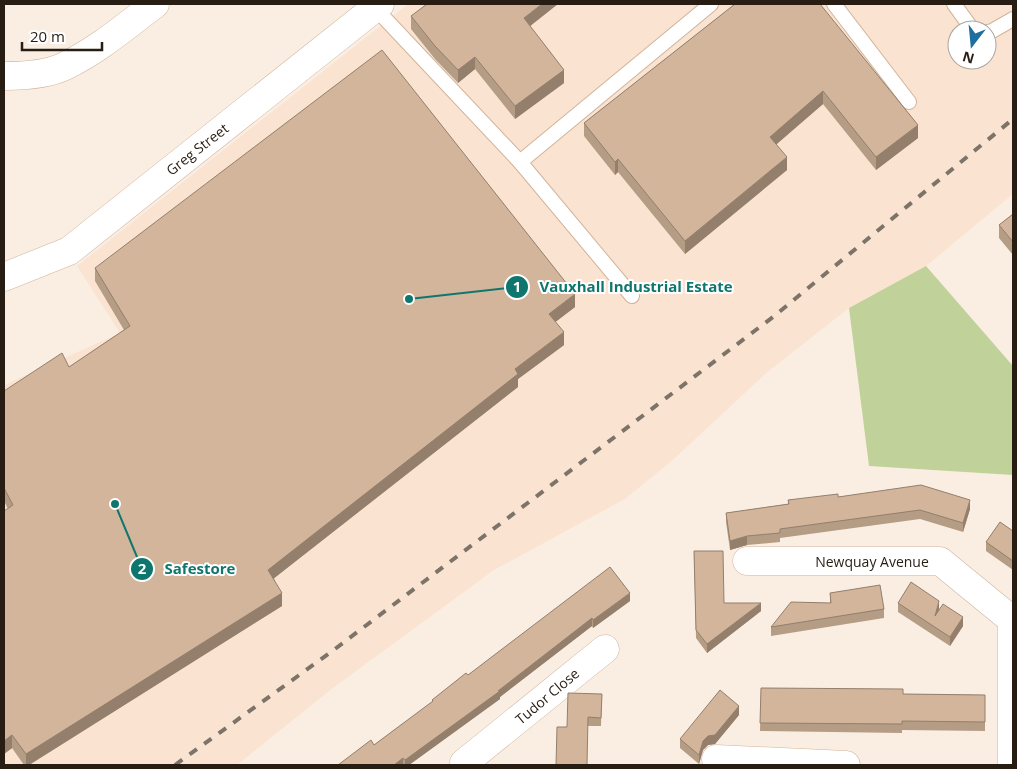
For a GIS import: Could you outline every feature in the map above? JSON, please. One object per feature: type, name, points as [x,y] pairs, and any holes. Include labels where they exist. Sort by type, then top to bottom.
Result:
[{"type":"street","points":[[4,76],[40,73],[64,66],[109,39],[155,4]]},
{"type":"street","name":"Greg Street","points":[[4,277],[69,251],[377,6]]},
{"type":"street","name":"Newquay Avenue","points":[[747,561],[940,561],[1012,620],[1012,765]]},
{"type":"street","name":"Tudor Close","points":[[464,763],[495,755],[604,649]]},
{"type":"street","points":[[716,759],[846,765]]},
{"type":"lane","points":[[520,162],[711,4]]},
{"type":"lane","points":[[834,4],[909,102]]},
{"type":"lane","points":[[954,4],[966,20]]},
{"type":"lane","points":[[377,6],[520,162],[632,296]]},
{"type":"lane","points":[[997,28],[1013,19]]},
{"type":"shaded area","points":[[408,4],[1013,4],[1013,194],[926,266],[849,308],[765,374],[674,459],[625,499],[494,570],[333,688],[237,765],[4,765],[4,385],[120,333],[77,266]]},
{"type":"green space","points":[[926,266],[1013,366],[1013,475],[869,466],[849,308]]},
{"type":"building","points":[[427,4],[542,4],[524,18],[564,70],[515,106],[475,57],[458,70],[435,46],[411,16]]},
{"type":"building","points":[[735,4],[820,4],[918,125],[876,157],[823,91],[770,137],[787,157],[685,241],[618,159],[615,162],[584,123]]},
{"type":"building","points":[[382,50],[575,294],[549,314],[564,332],[515,369],[518,374],[268,570],[282,593],[26,754],[12,735],[4,741],[4,511],[13,505],[4,488],[4,391],[62,353],[69,367],[130,326],[95,268]]},
{"type":"building","points":[[1013,214],[1013,242],[999,225]]},
{"type":"building","points":[[921,485],[970,500],[963,523],[920,510],[780,529],[780,533],[747,536],[730,541],[726,513],[789,504],[788,500],[838,494],[838,497]]},
{"type":"building","points":[[1000,522],[1013,531],[1013,561],[986,542]]},
{"type":"building","points":[[694,551],[723,551],[724,603],[761,603],[707,644],[696,630]]},
{"type":"building","points":[[610,567],[630,593],[593,620],[592,618],[498,691],[500,691],[405,760],[403,758],[394,765],[338,765],[371,740],[374,745],[433,701],[466,673],[468,675]]},
{"type":"building","points":[[911,582],[939,601],[935,616],[943,604],[963,617],[950,637],[898,603]]},
{"type":"building","points":[[880,585],[884,609],[771,627],[791,602],[831,603],[830,593]]},
{"type":"building","points":[[761,688],[903,689],[903,694],[985,695],[985,722],[902,721],[902,724],[760,723]]},
{"type":"building","points":[[720,690],[739,706],[715,735],[708,736],[703,741],[699,755],[680,739]]},
{"type":"building","points":[[568,693],[602,694],[601,718],[588,717],[587,765],[556,765],[557,727],[567,727]]},
{"type":"railway","points":[[175,765],[331,652],[773,317],[1013,119]]},
{"type":"place","name":"Vauxhall Industrial Estate","points":[[409,299]]},
{"type":"place","name":"Safestore","points":[[115,504]]}]
